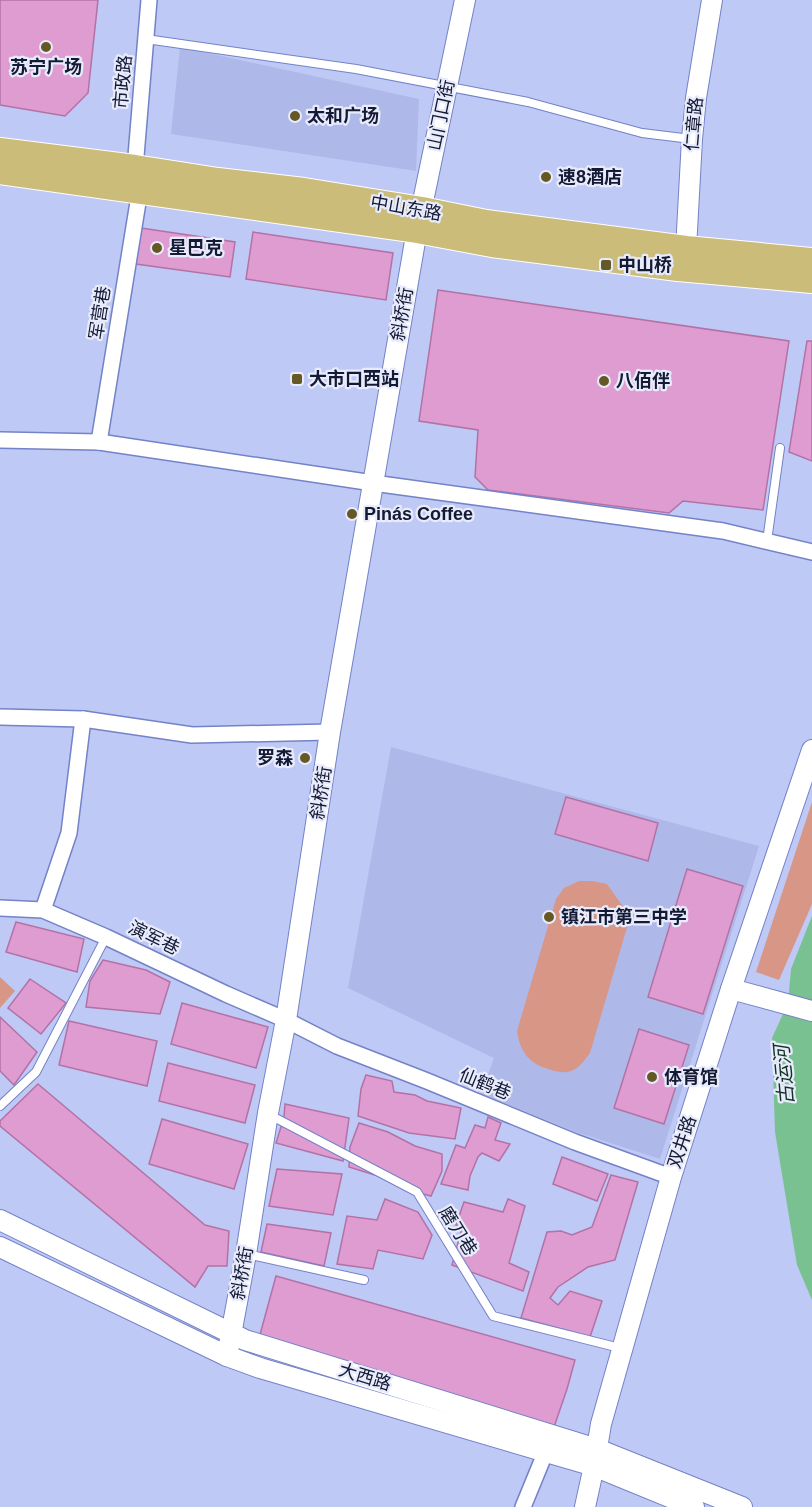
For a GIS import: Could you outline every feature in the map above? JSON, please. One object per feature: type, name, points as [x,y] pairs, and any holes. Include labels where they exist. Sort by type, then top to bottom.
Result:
[{"type":"main road","name":"中山东路","points":[[0,151],[137,179]]},
{"type":"main road","name":"中山东路","points":[[0,171],[218,181],[304,191],[419,220],[492,244],[678,268],[812,280]]},
{"type":"main road","name":"中山东路","points":[[419,220],[486,223],[686,249],[812,261]]},
{"type":"street","name":"市政路","points":[[137,179],[149,0]]},
{"type":"street","name":"山门口街","points":[[419,220],[465,0]]},
{"type":"street","name":"仁章路","points":[[686,249],[696,98],[712,0]]},
{"type":"street","name":"军营巷","points":[[99,442],[137,179]]},
{"type":"street","name":"斜桥街","points":[[226,1356],[286,1020],[330,732],[419,220]]},
{"type":"street","points":[[0,440],[99,442],[373,483],[723,531],[812,552]]},
{"type":"street","points":[[0,717],[83,719],[192,735],[330,732]]},
{"type":"street","points":[[43,910],[69,834],[83,719]]},
{"type":"street","name":"双井路","points":[[585,1507],[601,1424],[671,1177],[730,989],[812,750]]},
{"type":"street","name":"演军巷","points":[[0,908],[43,910],[286,1020]]},
{"type":"street","points":[[730,989],[812,1011]]},
{"type":"street","name":"仙鹤巷","points":[[286,1020],[337,1046],[575,1142],[671,1177]]},
{"type":"street","name":"大西路","points":[[0,1220],[245,1340],[742,1507]]},
{"type":"street","name":"大西路","points":[[0,1247],[226,1356],[260,1368],[546,1451],[596,1457],[694,1507]]},
{"type":"street","points":[[523,1507],[546,1451]]},
{"type":"lane","points":[[146,39],[356,69],[528,102],[642,134],[692,139]]},
{"type":"lane","points":[[767,541],[780,448]]},
{"type":"lane","points":[[0,1106],[36,1072],[106,937]]},
{"type":"lane","name":"磨刀巷","points":[[268,1113],[417,1192],[493,1316],[622,1348]]},
{"type":"lane","points":[[246,1254],[364,1280]]},
{"type":"shaded area","name":"太和广场","points":[[180,47],[419,99],[416,171],[171,134]]},
{"type":"shaded area","name":"镇江市第三中学","points":[[391,747],[759,846],[660,1159],[576,1132],[481,1094],[494,1058],[348,988]]},
{"type":"shaded area","points":[[812,802],[812,904],[779,980],[756,972]]},
{"type":"shaded area","points":[[579,881],[607,884],[624,908],[628,924],[590,1053],[575,1069],[561,1072],[530,1060],[520,1045],[517,1031],[556,899],[564,888]]},
{"type":"shaded area","points":[[0,977],[15,991],[0,1008]]},
{"type":"water","name":"古运河","points":[[812,916],[812,1300],[797,1265],[775,1132],[772,1038],[788,1003],[791,969]]},
{"type":"building","name":"苏宁广场","points":[[0,0],[98,0],[88,93],[65,116],[0,105]]},
{"type":"building","points":[[141,228],[235,242],[230,277],[136,264]]},
{"type":"building","points":[[253,232],[393,253],[386,300],[246,279]]},
{"type":"building","name":"八佰伴","points":[[438,290],[789,341],[763,510],[683,501],[669,513],[488,490],[475,477],[478,430],[419,421]]},
{"type":"building","points":[[807,341],[812,341],[812,461],[789,452]]},
{"type":"building","points":[[566,797],[658,823],[648,861],[555,834]]},
{"type":"building","points":[[687,869],[743,886],[703,1014],[648,997]]},
{"type":"building","points":[[16,922],[84,939],[77,972],[6,952]]},
{"type":"building","points":[[103,960],[146,970],[170,982],[160,1014],[86,1007],[90,981]]},
{"type":"building","points":[[30,979],[66,1003],[41,1034],[8,1008]]},
{"type":"building","points":[[182,1003],[268,1027],[256,1068],[171,1044]]},
{"type":"building","points":[[0,1017],[37,1052],[14,1085],[0,1071]]},
{"type":"building","points":[[69,1021],[157,1041],[147,1086],[59,1065]]},
{"type":"building","name":"体育馆","points":[[639,1029],[689,1045],[664,1124],[614,1108]]},
{"type":"building","points":[[168,1063],[255,1085],[245,1123],[159,1101]]},
{"type":"building","points":[[366,1075],[392,1081],[394,1092],[415,1095],[427,1101],[461,1108],[455,1139],[409,1133],[358,1116],[361,1089]]},
{"type":"building","points":[[38,1084],[205,1225],[229,1231],[227,1266],[208,1266],[195,1287],[0,1126],[0,1121]]},
{"type":"building","points":[[285,1104],[349,1118],[343,1161],[276,1143],[284,1117]]},
{"type":"building","points":[[488,1117],[501,1123],[495,1140],[510,1144],[499,1161],[482,1153],[470,1176],[468,1190],[441,1184],[456,1145],[465,1148],[475,1125],[485,1128]]},
{"type":"building","points":[[162,1119],[248,1144],[234,1189],[149,1164]]},
{"type":"building","points":[[359,1123],[388,1132],[415,1146],[442,1154],[442,1171],[431,1196],[404,1189],[378,1176],[349,1167],[350,1147]]},
{"type":"building","points":[[562,1157],[608,1174],[597,1201],[553,1184]]},
{"type":"building","points":[[277,1169],[342,1174],[333,1215],[269,1206]]},
{"type":"building","points":[[611,1175],[638,1182],[615,1260],[588,1267],[558,1287],[550,1298],[558,1305],[570,1291],[602,1301],[590,1337],[521,1318],[547,1232],[561,1231],[572,1235],[592,1227]]},
{"type":"building","points":[[385,1199],[418,1212],[432,1235],[423,1259],[378,1250],[373,1269],[337,1264],[347,1216],[377,1220]]},
{"type":"building","points":[[508,1199],[525,1206],[509,1263],[529,1272],[523,1291],[452,1265],[462,1228],[456,1225],[464,1202],[503,1212]]},
{"type":"building","points":[[267,1224],[331,1233],[324,1266],[261,1252]]},
{"type":"building","points":[[276,1276],[575,1360],[554,1427],[258,1342]]},
{"type":"place","name":"苏宁广场","points":[[46,47]]},
{"type":"place","name":"太和广场","points":[[295,116]]},
{"type":"place","name":"速8酒店","points":[[546,177]]},
{"type":"place","name":"星巴克","points":[[157,248]]},
{"type":"place","name":"中山桥","points":[[606,265]]},
{"type":"place","name":"大市口西站","points":[[297,379]]},
{"type":"place","name":"八佰伴","points":[[604,381]]},
{"type":"place","name":"Pinás Coffee","points":[[352,514]]},
{"type":"place","name":"罗森","points":[[305,758]]},
{"type":"place","name":"镇江市第三中学","points":[[549,917]]},
{"type":"place","name":"体育馆","points":[[652,1077]]}]
